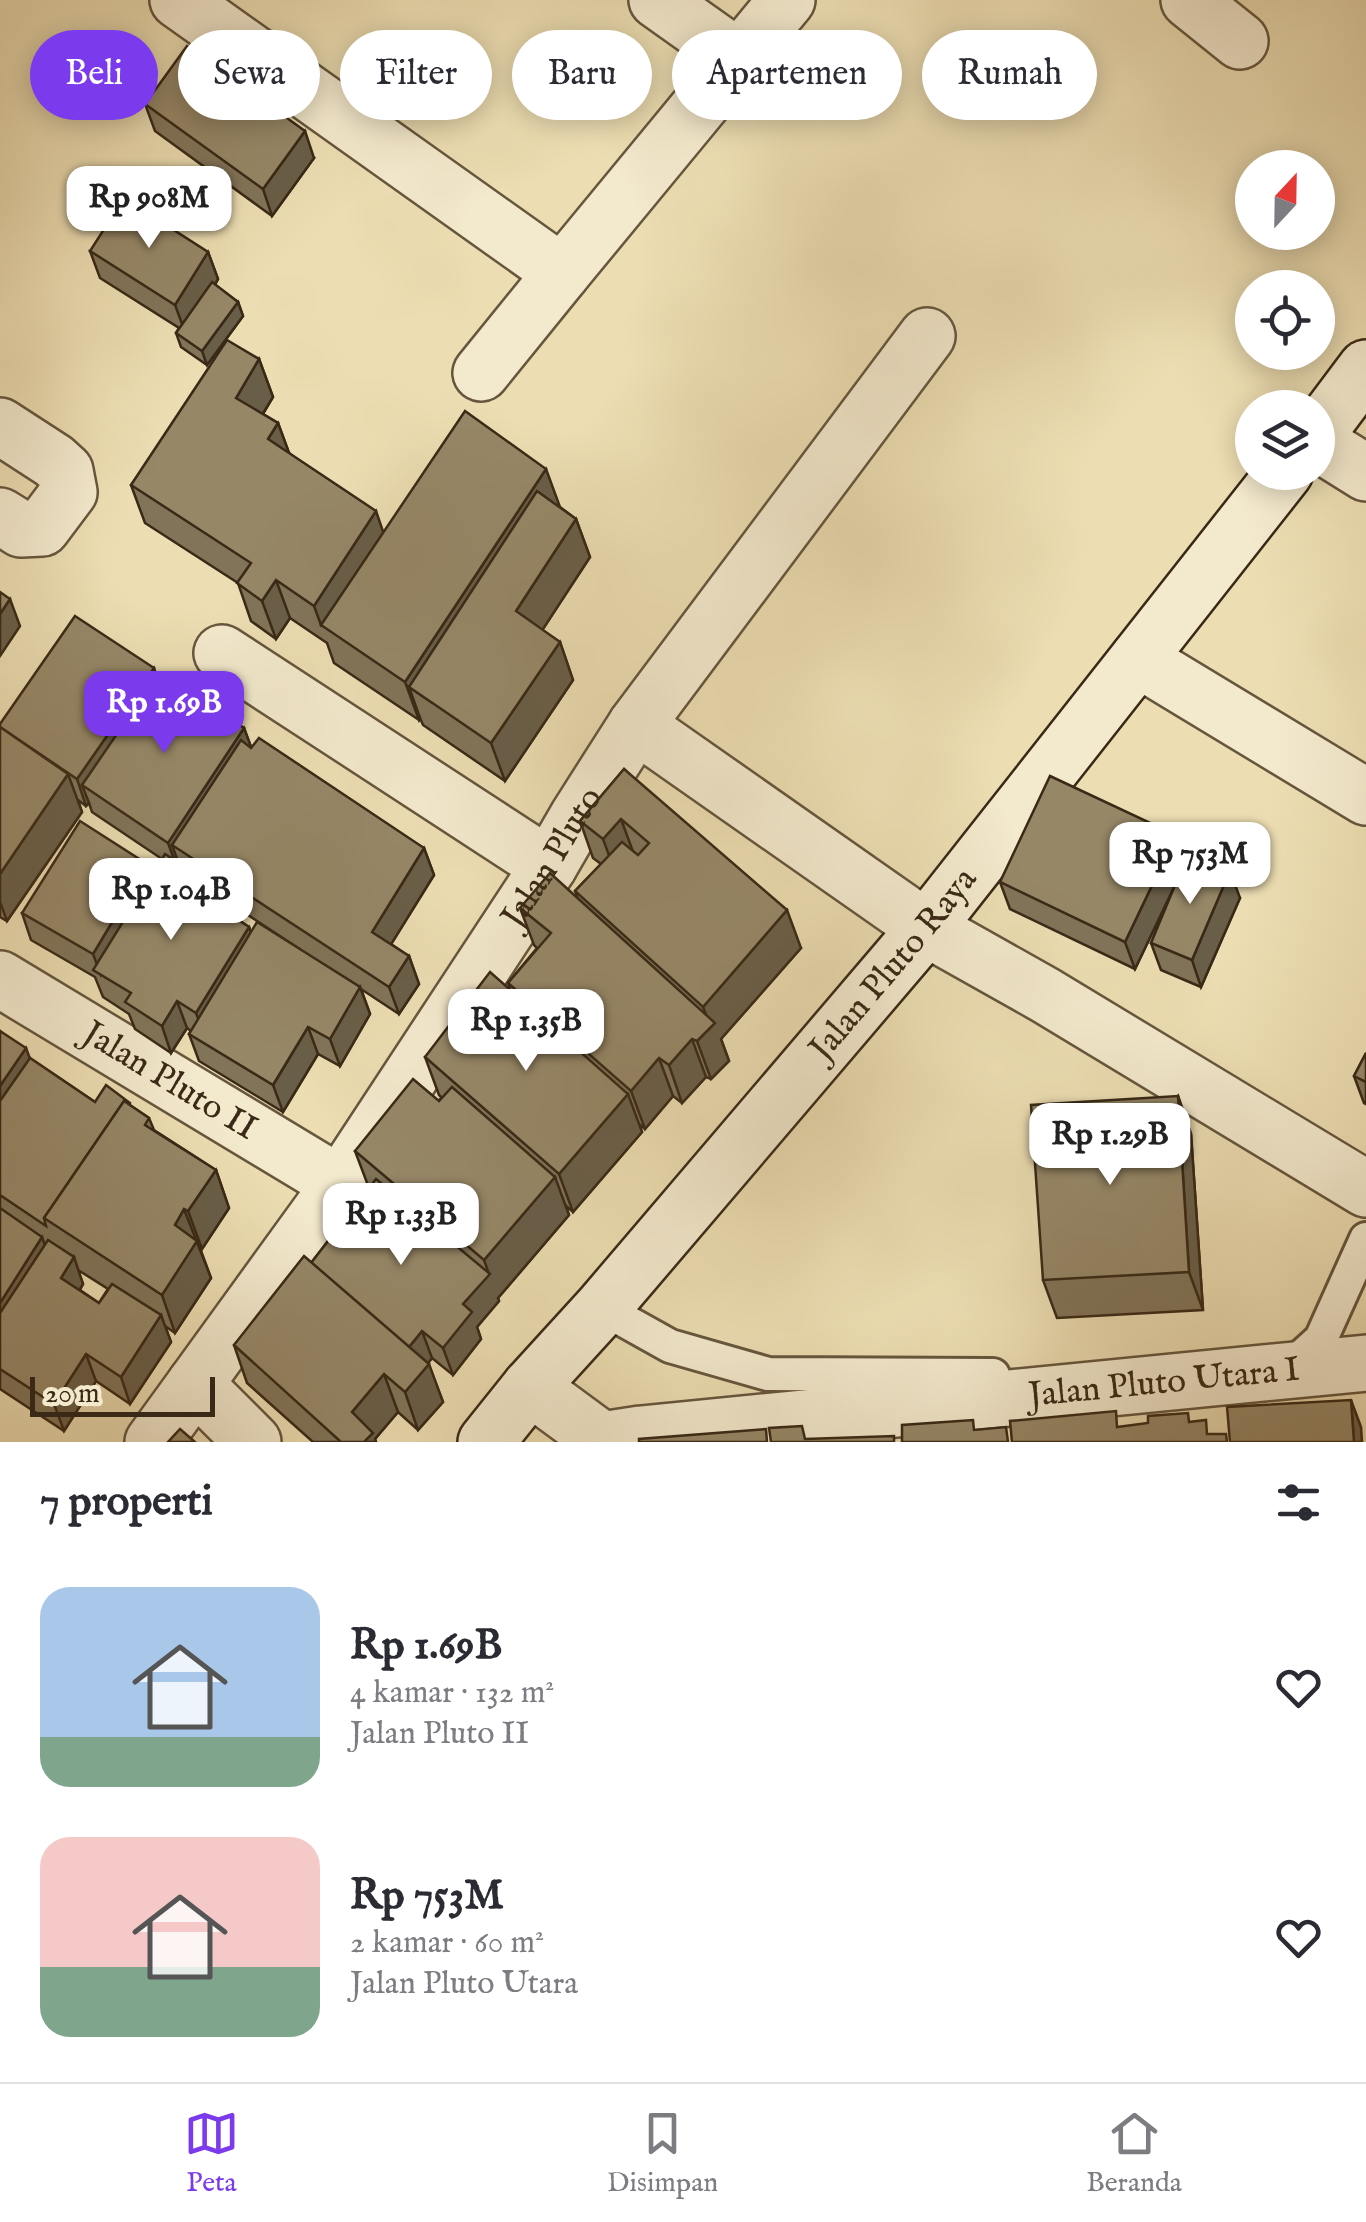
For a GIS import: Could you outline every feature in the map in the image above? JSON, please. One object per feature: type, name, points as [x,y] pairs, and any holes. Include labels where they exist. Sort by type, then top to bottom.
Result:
[{"type":"street","points":[[178,0],[562,274]]},
{"type":"street","points":[[657,0],[698,30]]},
{"type":"street","points":[[764,30],[788,0]]},
{"type":"street","points":[[1189,0],[1240,41]]},
{"type":"street","points":[[481,372],[690,120]]},
{"type":"street","name":"Jalan Pluto","points":[[153,1442],[340,1184],[549,866],[636,725],[927,336]]},
{"type":"street","points":[[1335,409],[1366,368]]},
{"type":"street","points":[[0,426],[65,471],[69,492],[42,528],[20,529],[0,516]]},
{"type":"street","points":[[1335,453],[1366,473]]},
{"type":"street","name":"Jalan Pluto Raya","points":[[486,1442],[530,1387],[617,1317],[1272,490]]},
{"type":"street","points":[[222,654],[549,866]]},
{"type":"street","points":[[1138,659],[1366,797]]},
{"type":"street","points":[[636,725],[926,928],[1046,995],[1366,1189]]},
{"type":"street","name":"Jalan Pluto II","points":[[0,979],[340,1184]]},
{"type":"street","name":"Jalan Pluto Utara I","points":[[611,1439],[1366,1363]]},
{"type":"street","points":[[194,1384],[253,1442]]},
{"type":"street","points":[[530,1387],[611,1439]]},
{"type":"lane","points":[[617,1317],[670,1346],[768,1374],[951,1376],[1276,1366],[1300,1358],[1321,1339],[1366,1238]]},
{"type":"building","points":[[178,58],[178,120],[290,120],[305,131],[263,189],[158,113],[158,86]]},
{"type":"building","points":[[124,198],[208,252],[175,305],[90,251]]},
{"type":"building","points":[[212,282],[238,302],[202,351],[176,333]]},
{"type":"building","points":[[227,340],[259,359],[236,398],[278,423],[268,439],[376,511],[314,606],[276,580],[262,601],[237,583],[251,563],[131,485]]},
{"type":"building","points":[[465,411],[546,469],[405,682],[321,625]]},
{"type":"building","points":[[537,491],[576,519],[516,611],[560,642],[491,743],[409,687]]},
{"type":"building","points":[[0,592],[10,599],[0,614]]},
{"type":"building","points":[[75,616],[154,668],[77,779],[0,727]]},
{"type":"building","points":[[158,674],[179,687],[182,684],[197,692],[208,690],[220,698],[223,714],[244,728],[168,843],[82,785]]},
{"type":"building","points":[[0,727],[68,774],[0,874]]},
{"type":"building","points":[[259,738],[424,848],[372,932],[409,956],[389,987],[172,845],[241,740],[251,748]]},
{"type":"building","points":[[624,769],[787,910],[703,1007],[575,891],[622,842],[638,855],[649,843],[621,819],[603,839],[580,821]]},
{"type":"building","points":[[1050,776],[1176,835],[1125,942],[1000,882]]},
{"type":"building","points":[[80,821],[147,864],[93,954],[22,913]]},
{"type":"building","points":[[165,854],[215,886],[207,899],[249,927],[196,1013],[177,1001],[162,1026],[125,1002],[131,993],[93,970]]},
{"type":"building","points":[[1188,854],[1230,871],[1192,960],[1151,943]]},
{"type":"building","points":[[550,873],[715,1023],[697,1041],[692,1039],[669,1065],[659,1058],[631,1091],[508,983],[551,933],[520,908]]},
{"type":"building","points":[[257,922],[360,987],[330,1039],[308,1027],[273,1085],[189,1034]]},
{"type":"building","points":[[490,972],[628,1094],[559,1174],[425,1057]]},
{"type":"building","points":[[0,1031],[26,1048],[0,1086]]},
{"type":"building","points":[[1366,1053],[1366,1082],[1354,1076]]},
{"type":"building","points":[[30,1058],[95,1102],[106,1085],[130,1103],[124,1101],[44,1218],[46,1226],[0,1195],[0,1101]]},
{"type":"building","points":[[413,1079],[439,1101],[452,1087],[555,1177],[484,1260],[355,1151]]},
{"type":"building","points":[[1178,1096],[1189,1272],[1043,1280],[1031,1105]]},
{"type":"building","points":[[124,1101],[149,1118],[145,1125],[216,1170],[175,1225],[197,1241],[162,1295],[44,1218]]},
{"type":"building","points":[[376,1179],[490,1274],[463,1304],[472,1312],[443,1348],[422,1331],[409,1347],[311,1263]]},
{"type":"building","points":[[0,1208],[42,1237],[0,1303]]},
{"type":"building","points":[[48,1240],[74,1257],[61,1278],[99,1303],[112,1284],[161,1315],[121,1377],[86,1354],[54,1404],[0,1369],[0,1313]]},
{"type":"building","points":[[304,1256],[429,1364],[405,1392],[384,1374],[352,1412],[373,1433],[364,1442],[341,1442],[234,1345]]},
{"type":"building","points":[[1351,1400],[1354,1442],[1230,1442],[1227,1407]]},
{"type":"building","points":[[1116,1411],[1117,1427],[1148,1423],[1148,1416],[1188,1413],[1189,1422],[1206,1420],[1207,1434],[1226,1434],[1227,1442],[1012,1442],[1010,1421]]},
{"type":"building","points":[[973,1420],[974,1430],[1006,1427],[1008,1442],[902,1442],[902,1425]]},
{"type":"building","points":[[802,1426],[805,1439],[894,1436],[894,1442],[771,1442],[769,1428]]},
{"type":"building","points":[[180,1429],[195,1442],[168,1442]]},
{"type":"building","points":[[766,1429],[767,1442],[639,1442],[639,1439]]}]
